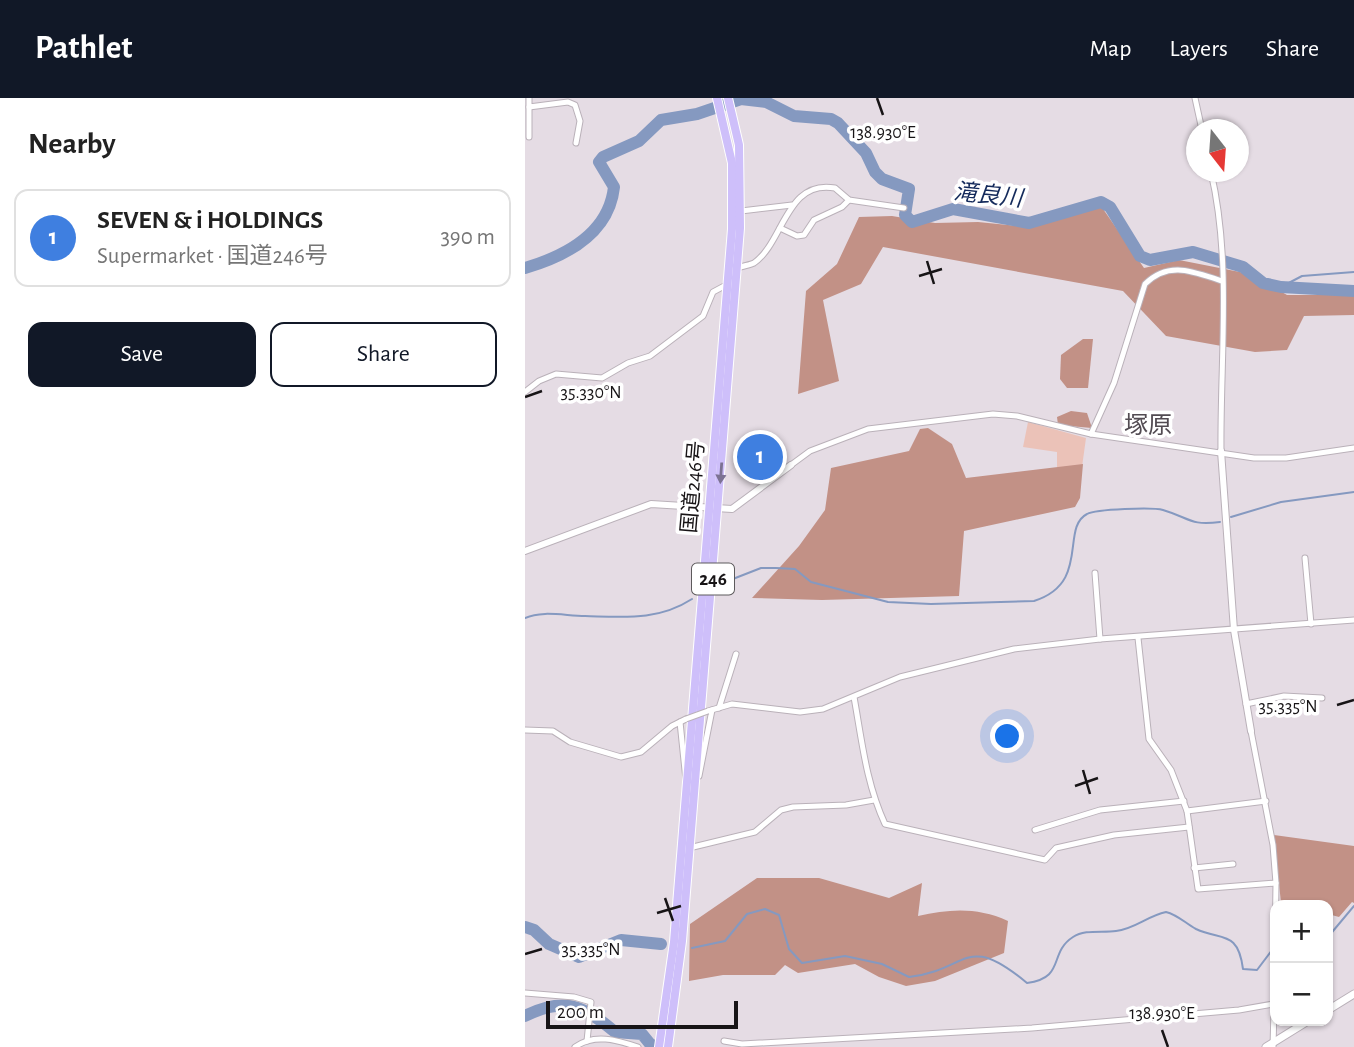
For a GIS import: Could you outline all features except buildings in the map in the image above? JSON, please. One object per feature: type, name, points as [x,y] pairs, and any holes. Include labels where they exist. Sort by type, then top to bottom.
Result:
[{"type":"highway","name":"国道246号","points":[[664,1046],[681,953],[714,510],[734,190],[723,116],[717,98]]},
{"type":"highway","name":"国道246号","points":[[664,1046],[738,268],[741,170],[733,113],[728,98]]},
{"type":"main road","points":[[1333,1007],[1354,994]]},
{"type":"main road","points":[[1271,1045],[1300,1026]]},
{"type":"street","points":[[529,98],[530,137]]},
{"type":"street","points":[[1195,98],[1200,119]]},
{"type":"street","points":[[529,107],[568,102],[575,106],[580,121],[576,144]]},
{"type":"street","points":[[1213,182],[1220,209],[1223,252],[1221,451],[1234,630],[1266,802],[1276,900]]},
{"type":"street","points":[[738,268],[754,263],[780,228],[792,205],[815,189],[827,186],[835,188],[849,200],[904,208]]},
{"type":"street","points":[[780,228],[797,236],[804,235],[814,220],[842,207],[849,200]]},
{"type":"street","points":[[741,211],[792,205]]},
{"type":"street","points":[[1091,434],[1114,383],[1145,284],[1151,277],[1180,267],[1222,281]]},
{"type":"street","points":[[525,392],[539,381],[556,374],[602,378],[628,363],[650,356],[703,316],[713,292],[728,285]]},
{"type":"street","points":[[525,551],[651,504],[714,510],[741,504],[810,451],[868,429],[993,414],[1017,416],[1091,434],[1221,451],[1254,458],[1286,458],[1354,448]]},
{"type":"street","points":[[1305,558],[1311,624]]},
{"type":"street","points":[[1095,573],[1100,639]]},
{"type":"street","points":[[525,730],[553,731],[570,742],[621,757],[641,752],[683,720],[732,704],[800,712],[823,709],[930,668],[1014,649],[1100,639],[1354,620]]},
{"type":"street","points":[[1138,638],[1149,739],[1171,771],[1187,810],[1198,889],[1276,883]]},
{"type":"street","points":[[719,708],[736,654]]},
{"type":"street","points":[[1246,704],[1284,696],[1322,698]]},
{"type":"street","points":[[853,697],[863,759],[874,800],[885,824],[1045,860],[1056,848],[1114,835],[1189,827]]},
{"type":"street","points":[[694,791],[710,711]]},
{"type":"street","points":[[683,720],[683,775],[687,783]]},
{"type":"street","points":[[689,848],[755,832],[781,810],[793,807],[846,806],[874,800]]},
{"type":"street","points":[[1035,830],[1100,810],[1184,801]]},
{"type":"street","points":[[1187,810],[1266,802]]},
{"type":"street","points":[[1194,868],[1233,864]]},
{"type":"street","points":[[525,993],[574,997],[591,1002],[587,1041]]},
{"type":"street","points":[[724,1041],[742,1046],[1032,1028],[1239,1010],[1270,1005]]},
{"type":"street","points":[[1271,1045],[1272,1026]]},
{"type":"street","points":[[575,1047],[587,1041],[613,1039],[638,1047]]},
{"type":"shaded area","points":[[1101,206],[1144,268],[1179,260],[1250,274],[1287,295],[1354,295],[1354,315],[1304,316],[1287,350],[1255,352],[1166,336],[1123,291],[883,247],[861,284],[823,300],[839,381],[798,394],[806,291],[837,264],[859,217],[892,216],[935,223],[978,222],[1028,227]]},
{"type":"shaded area","points":[[1083,339],[1093,339],[1088,388],[1067,388],[1060,379],[1061,355]]},
{"type":"shaded area","points":[[1071,411],[1087,413],[1092,428],[1058,425],[1057,417]]},
{"type":"shaded area","points":[[1028,422],[1086,438],[1082,467],[1057,467],[1057,452],[1023,447]]},
{"type":"shaded area","points":[[928,428],[952,444],[966,478],[1083,464],[1080,498],[1075,507],[964,531],[959,596],[822,600],[752,598],[799,546],[825,510],[831,468],[909,451],[920,429]]},
{"type":"shaded area","points":[[1274,835],[1354,846],[1354,903],[1339,917],[1333,915],[1333,900],[1281,900]]},
{"type":"shaded area","points":[[757,878],[819,878],[889,898],[922,883],[918,916],[974,911],[997,916],[1008,921],[1004,953],[935,981],[906,986],[879,977],[855,964],[798,973],[785,965],[775,975],[723,975],[689,981],[690,924]]},
{"type":"waterway","name":"滝良川","points":[[525,268],[570,249],[594,230],[604,217],[614,187],[599,162],[603,157],[639,141],[661,120],[697,114],[741,99],[766,102],[794,116],[831,119],[838,123],[866,153],[875,172],[882,179],[909,189],[905,215],[912,222],[953,209],[1029,223],[1101,202],[1110,207],[1140,256],[1150,260],[1193,252],[1243,267],[1263,283],[1281,287],[1354,291]]},
{"type":"waterway","name":"滝良川","points":[[1281,287],[1302,276],[1354,272]]},
{"type":"waterway","points":[[1231,517],[1281,502],[1354,492]]},
{"type":"waterway","points":[[720,584],[761,568],[795,569],[811,582],[888,602],[931,604],[1034,601],[1052,593],[1063,582],[1069,569],[1075,531],[1079,521],[1087,514],[1112,510],[1157,509],[1196,522],[1220,522]]},
{"type":"waterway","points":[[525,618],[546,614],[640,616],[666,611],[692,599]]},
{"type":"waterway","points":[[1333,931],[1354,906]]},
{"type":"waterway","points":[[692,948],[725,941],[747,914],[765,909],[779,915],[789,949],[802,963],[845,956],[882,964],[909,977],[978,956],[991,959],[1027,983],[1047,976],[1065,943],[1073,937],[1088,932],[1123,930],[1166,912],[1196,929],[1233,942],[1241,957],[1243,969],[1257,970],[1270,953]]},
{"type":"waterway","points":[[525,927],[534,930],[549,944],[579,957],[621,940],[661,944]]},
{"type":"waterway","points":[[525,1016],[552,1006],[573,1007],[583,1010],[615,1032],[642,1034],[651,1045],[661,1047]]},
{"type":"place","name":"SEVEN & i HOLDINGS","points":[[760,457]]},
{"type":"district","name":"塚原","points":[[1148,426]]}]
